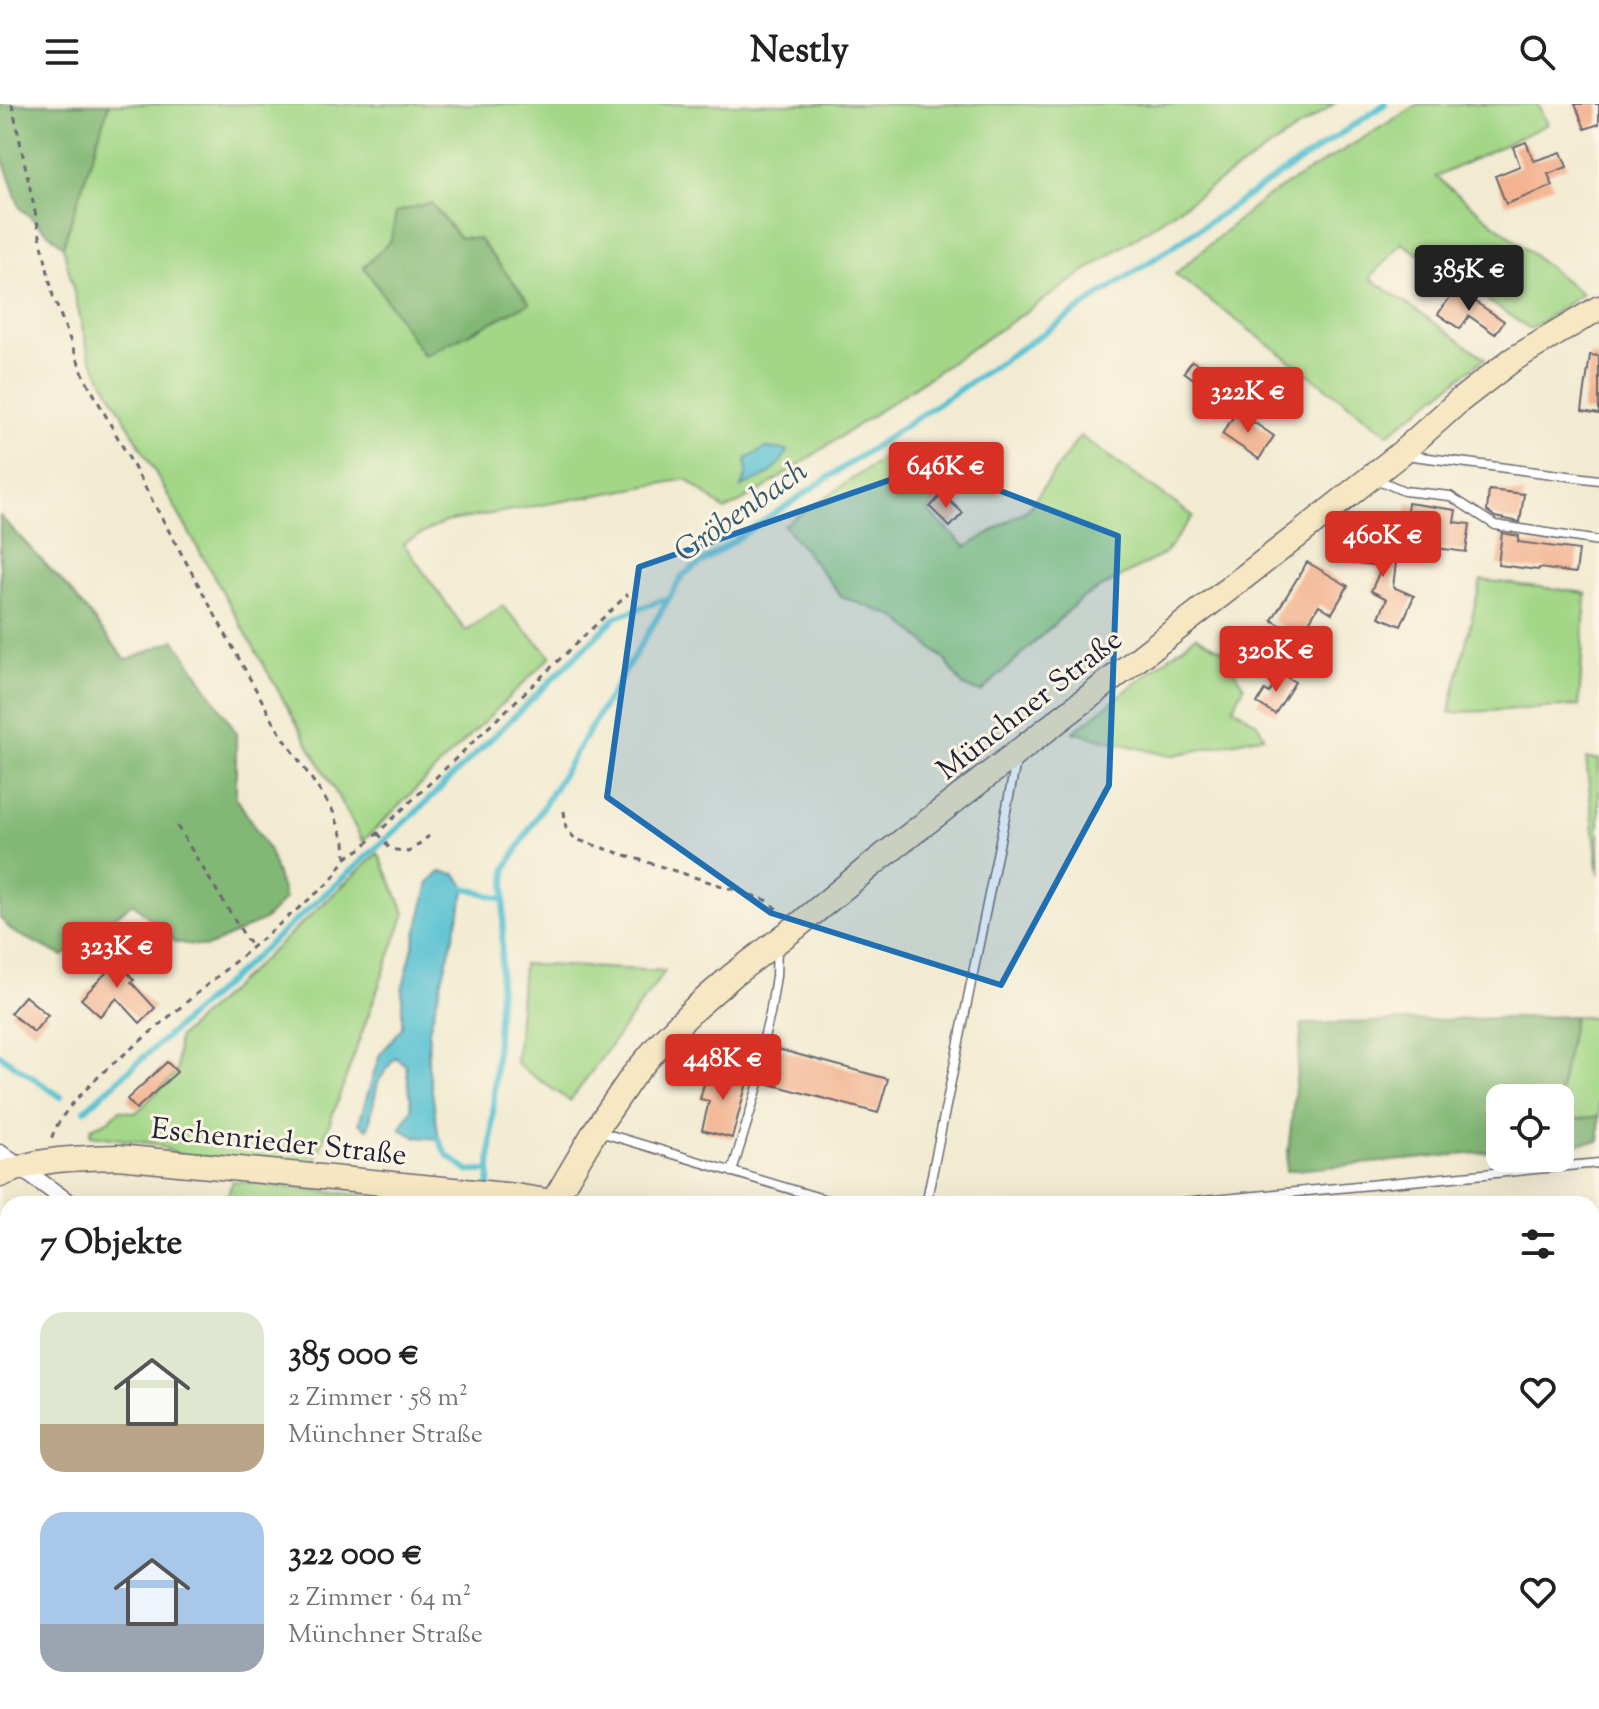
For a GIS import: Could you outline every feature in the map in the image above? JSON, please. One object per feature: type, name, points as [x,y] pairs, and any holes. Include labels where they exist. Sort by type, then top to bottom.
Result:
[{"type":"street","name":"Münchner Straße","points":[[557,1196],[627,1084],[664,1039],[733,975],[1372,477],[1459,401],[1512,360],[1599,308]]},
{"type":"street","name":"Eschenrieder Straße","points":[[6,1165],[63,1158],[118,1157],[515,1196]]},
{"type":"street","points":[[6,1165],[58,1196]]},
{"type":"lane","points":[[1400,454],[1599,480]]},
{"type":"lane","points":[[1372,477],[1404,491],[1450,496],[1495,525],[1599,541]]},
{"type":"lane","points":[[928,1196],[1017,753]]},
{"type":"lane","points":[[732,1172],[759,1083],[757,1066],[785,935]]},
{"type":"lane","points":[[595,1131],[813,1196]]},
{"type":"lane","points":[[1255,1196],[1599,1163]]},
{"type":"path","points":[[12,104],[53,296],[84,376],[277,728],[332,809],[345,842],[346,858]]},
{"type":"path","points":[[45,1161],[54,1129],[68,1108],[102,1073],[331,881],[346,858],[379,834],[628,594]]},
{"type":"path","points":[[564,811],[566,828],[575,839],[769,901],[785,935]]},
{"type":"path","points":[[177,826],[252,948]]},
{"type":"path","points":[[379,834],[390,849],[409,852],[429,836]]},
{"type":"highlighted area","points":[[933,465],[1118,536],[1109,785],[1001,985],[771,913],[607,797],[639,567]]},
{"type":"green space","points":[[0,104],[109,104],[63,246],[20,208],[0,151]]},
{"type":"green space","points":[[109,104],[1334,104],[754,495],[725,510],[687,479],[445,522],[403,543],[466,631],[502,606],[551,656],[363,841],[89,355],[63,246]],"holes":[[[431,203],[459,237],[364,267]]]},
{"type":"green space","points":[[1419,104],[1537,104],[1548,124],[1436,177],[1582,294],[1530,329],[1402,243],[1370,278],[1485,358],[1388,434],[1175,274],[1263,199]]},
{"type":"green space","points":[[431,203],[459,237],[479,239],[530,303],[424,356],[364,267],[391,240],[396,212]]},
{"type":"green space","points":[[1080,436],[1193,516],[1164,554],[1082,598],[981,692],[963,686],[943,658],[896,617],[842,597],[784,525],[888,455],[934,501],[928,511],[966,547],[1028,509]]},
{"type":"green space","points":[[0,516],[69,589],[126,660],[175,640],[236,732],[236,797],[269,851],[285,899],[264,920],[207,947],[175,942],[133,903],[63,956],[13,932],[0,918]]},
{"type":"green space","points":[[1481,580],[1586,593],[1579,706],[1449,713]]},
{"type":"green space","points":[[1196,636],[1224,651],[1244,687],[1233,707],[1257,723],[1264,736],[1170,756],[1073,732]]},
{"type":"green space","points":[[1586,759],[1599,759],[1599,875]]},
{"type":"green space","points":[[378,853],[405,913],[313,1169],[177,1154],[155,1144],[90,1135],[91,1128],[108,1121],[120,1110],[136,1113],[177,1072],[178,1038]]},
{"type":"green space","points":[[523,964],[665,971],[570,1101],[516,1064]]},
{"type":"green space","points":[[1574,1016],[1599,1019],[1599,1116],[1574,1120],[1574,1084],[1562,1084]]},
{"type":"green space","points":[[1574,1016],[1562,1084],[1486,1084],[1486,1152],[1286,1171],[1302,1024]]},
{"type":"green space","points":[[1599,1116],[1599,1141],[1574,1144],[1574,1120]]},
{"type":"green space","points":[[233,1181],[370,1196],[227,1196]]},
{"type":"water","points":[[766,448],[788,450],[769,474],[741,487],[747,474],[746,459]]},
{"type":"water","points":[[440,872],[456,874],[466,888],[429,1030],[428,1064],[439,1139],[416,1137],[400,1129],[412,1109],[406,1065],[395,1057],[378,1082],[368,1129],[359,1123],[379,1056],[402,1027],[402,990],[429,883]]},
{"type":"building","points":[[1575,104],[1599,104],[1599,124],[1585,129]]},
{"type":"building","points":[[1526,142],[1534,161],[1561,152],[1567,167],[1548,174],[1553,186],[1506,204],[1495,176],[1520,166],[1513,147]]},
{"type":"building","points":[[1456,289],[1504,321],[1495,334],[1469,316],[1460,329],[1438,314]]},
{"type":"building","points":[[1590,355],[1599,356],[1599,414],[1582,411]]},
{"type":"building","points":[[1192,361],[1218,377],[1223,370],[1240,381],[1218,415],[1201,403],[1209,390],[1184,372]]},
{"type":"building","points":[[1237,411],[1274,436],[1259,459],[1222,434]]},
{"type":"building","points":[[930,451],[950,471],[933,489],[912,469]]},
{"type":"building","points":[[1489,490],[1524,494],[1520,522],[1495,517],[1487,511]]},
{"type":"building","points":[[942,494],[963,513],[950,527],[930,507]]},
{"type":"building","points":[[1408,503],[1456,510],[1454,522],[1470,524],[1466,552],[1428,547],[1431,527],[1405,523]]},
{"type":"building","points":[[1502,533],[1519,536],[1518,542],[1579,550],[1576,573],[1498,565]]},
{"type":"building","points":[[1395,536],[1399,538],[1393,587],[1414,596],[1401,626],[1379,617],[1387,599],[1371,591],[1382,566],[1339,561],[1340,546],[1388,552]]},
{"type":"building","points":[[1307,562],[1348,586],[1332,613],[1319,605],[1300,637],[1272,620]]},
{"type":"building","points":[[1281,674],[1295,682],[1275,714],[1257,703],[1265,690],[1269,693]]},
{"type":"building","points":[[110,951],[134,980],[131,982],[155,1008],[140,1023],[117,998],[100,1016],[81,999],[106,973],[96,962]]},
{"type":"building","points":[[25,996],[48,1015],[34,1032],[10,1013]]},
{"type":"building","points":[[774,1048],[888,1079],[878,1113],[766,1083]]},
{"type":"building","points":[[167,1062],[177,1072],[136,1109],[127,1099]]},
{"type":"building","points":[[708,1069],[748,1079],[732,1138],[702,1130],[709,1101],[700,1099]]},
{"type":"waterway","name":"Gröbenbach","points":[[489,1188],[506,868],[683,575],[1385,104]]},
{"type":"waterway","points":[[85,1110],[414,814],[616,617],[668,598]]},
{"type":"waterway","points":[[466,888],[502,899]]},
{"type":"waterway","points":[[0,1055],[61,1097]]},
{"type":"waterway","points":[[439,1139],[446,1154],[468,1171],[490,1171]]}]
